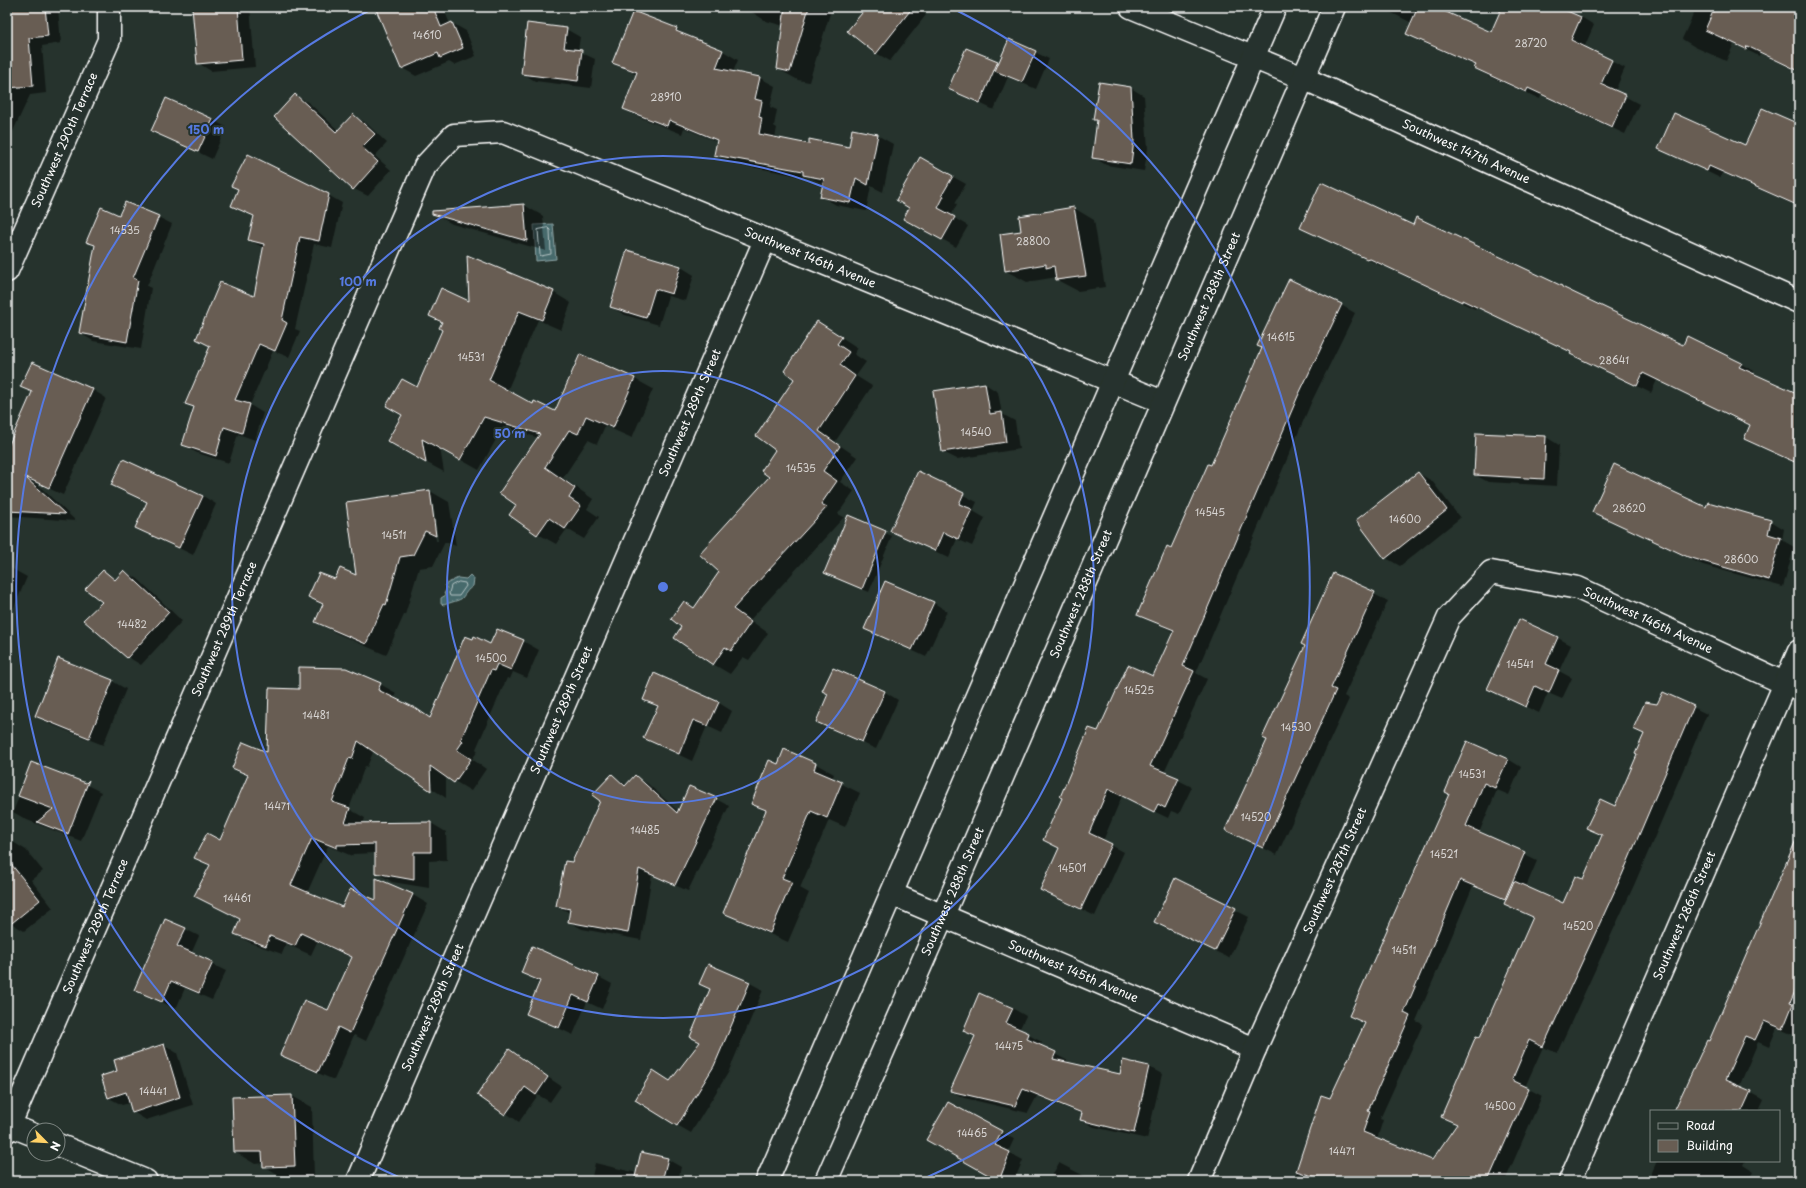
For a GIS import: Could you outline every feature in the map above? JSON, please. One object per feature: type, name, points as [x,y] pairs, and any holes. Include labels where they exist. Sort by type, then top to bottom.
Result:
[{"type":"street","name":"Southwest 290th Terrace","points":[[7,271],[109,40],[109,7]]},
{"type":"street","name":"Southwest 147th Avenue","points":[[1132,7],[1254,56],[1799,302]]},
{"type":"street","points":[[767,1181],[1275,7]]},
{"type":"street","name":"Southwest 288th Street","points":[[826,1181],[943,915],[1334,7]]},
{"type":"street","name":"Southwest 146th Avenue","points":[[454,135],[503,132],[1163,402]]},
{"type":"street","name":"Southwest 289th Terrace","points":[[8,1126],[425,166],[454,135]]},
{"type":"street","name":"Southwest 289th Street","points":[[358,1181],[765,240]]},
{"type":"street","name":"Southwest 146th Avenue","points":[[1491,572],[1578,588],[1792,686]]},
{"type":"street","name":"Southwest 287th Street","points":[[1199,1181],[1255,1049],[1449,617],[1491,572]]},
{"type":"street","name":"Southwest 286th Street","points":[[1570,1181],[1792,686],[1799,651]]},
{"type":"street","name":"Southwest 145th Avenue","points":[[892,894],[1255,1049]]},
{"type":"street","points":[[8,1126],[26,1132]]},
{"type":"street","points":[[66,1148],[146,1181]]},
{"type":"water","points":[[553,224],[556,259],[536,261],[534,225]]},
{"type":"water","points":[[470,575],[474,579],[473,586],[462,598],[444,605],[441,604],[441,598],[446,595],[444,594],[447,588],[445,586],[446,584],[458,578],[466,579]]},
{"type":"building","points":[[7,7],[45,7],[48,36],[29,38],[33,86],[7,88]]},
{"type":"building","points":[[192,7],[238,7],[242,60],[197,64]]},
{"type":"building","points":[[375,7],[433,7],[441,27],[452,22],[463,48],[440,58],[438,53],[401,69]]},
{"type":"building","points":[[785,7],[809,7],[790,72],[777,69]]},
{"type":"building","points":[[867,7],[913,7],[876,54],[847,31]]},
{"type":"building","points":[[1418,7],[1435,7],[1491,32],[1502,7],[1558,7],[1581,17],[1571,40],[1612,60],[1601,84],[1626,95],[1612,127],[1528,88],[1526,92],[1474,68],[1476,65],[1406,34]]},
{"type":"building","points":[[1715,7],[1799,7],[1799,71],[1747,46],[1746,49],[1705,30]]},
{"type":"building","points":[[633,11],[677,28],[676,31],[723,50],[716,68],[760,77],[755,99],[762,101],[759,117],[762,118],[759,134],[809,144],[809,139],[849,147],[852,129],[878,134],[868,185],[856,178],[850,203],[820,197],[824,179],[803,175],[803,171],[714,155],[717,140],[669,120],[667,126],[623,109],[637,72],[612,63]]},
{"type":"building","points":[[527,23],[567,28],[564,48],[582,50],[578,81],[521,74]]},
{"type":"building","points":[[1009,39],[1036,51],[1022,82],[995,71]]},
{"type":"building","points":[[966,48],[998,61],[980,103],[948,89]]},
{"type":"building","points":[[1099,82],[1131,87],[1134,140],[1131,164],[1092,158],[1097,120],[1093,120]]},
{"type":"building","points":[[295,94],[336,132],[353,114],[375,134],[362,147],[378,162],[353,190],[274,117]]},
{"type":"building","points":[[166,98],[213,119],[198,152],[151,131]]},
{"type":"building","points":[[1762,108],[1799,124],[1799,206],[1709,166],[1707,171],[1658,149],[1674,113],[1745,145]]},
{"type":"building","points":[[248,154],[329,194],[319,241],[300,237],[282,320],[287,323],[275,351],[259,344],[235,400],[250,404],[242,433],[224,427],[216,456],[182,445],[194,407],[185,404],[210,346],[196,339],[220,282],[254,296],[264,244],[248,240],[254,216],[231,206],[238,189],[231,186]]},
{"type":"building","points":[[920,157],[953,176],[942,195],[944,196],[938,208],[955,217],[942,240],[903,219],[909,208],[896,200]]},
{"type":"building","points":[[1321,182],[1413,225],[1416,217],[1683,345],[1687,336],[1742,363],[1739,367],[1799,394],[1799,464],[1744,439],[1750,425],[1643,373],[1637,386],[1570,354],[1571,352],[1462,300],[1462,302],[1300,228]]},
{"type":"building","points":[[125,202],[159,216],[133,278],[138,280],[127,342],[79,333],[95,245],[86,242],[101,207],[119,215]]},
{"type":"building","points":[[524,204],[527,241],[432,214],[432,211]]},
{"type":"building","points":[[1074,207],[1086,276],[1056,280],[1054,266],[1046,268],[1046,264],[1005,271],[1000,234],[1021,231],[1019,216]]},
{"type":"building","points":[[627,250],[681,266],[672,294],[655,289],[646,318],[610,307]]},
{"type":"building","points":[[467,255],[554,291],[542,320],[519,311],[489,380],[533,404],[534,401],[555,411],[580,354],[635,378],[613,428],[586,416],[578,434],[569,430],[545,467],[575,488],[569,498],[581,506],[565,529],[549,518],[537,535],[509,515],[516,505],[499,493],[540,434],[484,417],[460,460],[422,439],[426,463],[387,441],[402,415],[386,406],[402,379],[417,387],[442,330],[439,328],[442,322],[429,316],[441,288],[469,301]]},
{"type":"building","points":[[1289,279],[1342,304],[1298,396],[1183,666],[1194,671],[1150,766],[1179,778],[1165,808],[1158,804],[1154,812],[1108,789],[1089,833],[1112,844],[1081,909],[1040,890],[1059,848],[1043,840],[1062,798],[1060,797],[1089,728],[1098,731],[1128,665],[1153,676],[1174,630],[1137,615],[1167,546],[1171,548],[1208,464],[1211,465],[1262,348],[1257,346]]},
{"type":"building","points":[[817,321],[842,337],[837,344],[849,352],[840,365],[855,376],[819,431],[840,446],[823,471],[837,481],[821,504],[827,507],[733,609],[751,622],[731,651],[725,647],[713,665],[674,638],[681,627],[671,619],[684,601],[694,608],[719,572],[699,554],[769,477],[761,471],[775,450],[756,436],[794,379],[784,371]]},
{"type":"building","points":[[32,362],[93,389],[49,488],[25,477],[65,514],[7,511],[7,449],[32,392],[20,387]]},
{"type":"building","points":[[985,383],[990,414],[1002,412],[1006,442],[942,452],[933,391]]},
{"type":"building","points":[[1476,433],[1546,436],[1544,479],[1474,475]]},
{"type":"building","points":[[123,459],[203,496],[179,548],[135,528],[147,502],[111,485]]},
{"type":"building","points":[[1614,464],[1706,507],[1708,502],[1771,520],[1768,534],[1781,538],[1769,580],[1688,557],[1592,512]]},
{"type":"building","points":[[918,471],[964,493],[959,504],[972,509],[958,539],[943,532],[935,551],[890,531]]},
{"type":"building","points":[[1418,472],[1447,510],[1385,559],[1356,520]]},
{"type":"building","points":[[430,490],[436,536],[425,531],[413,555],[400,557],[386,605],[384,604],[366,644],[315,622],[323,604],[308,597],[319,573],[335,579],[340,568],[356,575],[346,502]]},
{"type":"building","points":[[848,515],[886,531],[862,589],[824,573]]},
{"type":"building","points":[[103,570],[115,580],[124,570],[169,612],[127,658],[83,620],[102,602],[85,589]]},
{"type":"building","points":[[1333,573],[1375,592],[1331,688],[1336,690],[1263,848],[1225,830],[1267,740],[1262,738],[1305,646],[1301,644]]},
{"type":"building","points":[[885,581],[934,602],[912,650],[864,629]]},
{"type":"building","points":[[1519,619],[1558,637],[1546,664],[1559,670],[1549,693],[1535,686],[1526,707],[1487,689]]},
{"type":"building","points":[[497,629],[524,640],[511,670],[497,664],[494,671],[491,670],[461,739],[463,741],[457,750],[471,759],[454,783],[430,766],[431,791],[358,741],[352,759],[349,758],[332,802],[350,808],[345,823],[431,822],[431,852],[414,852],[414,880],[375,873],[375,844],[337,845],[337,848],[312,838],[291,885],[342,907],[350,889],[376,900],[376,878],[413,894],[350,1033],[338,1027],[318,1072],[280,1055],[304,1000],[328,1010],[352,957],[301,933],[295,946],[270,936],[266,946],[234,934],[240,919],[194,896],[210,865],[194,858],[207,833],[220,840],[248,775],[232,768],[243,742],[267,752],[269,688],[299,689],[299,667],[346,668],[381,683],[378,690],[417,709],[430,718],[465,636],[473,639],[474,636],[490,644]]},
{"type":"building","points":[[58,658],[113,680],[89,738],[35,716]]},
{"type":"building","points":[[833,668],[885,691],[862,742],[816,722],[828,694],[822,691]]},
{"type":"building","points":[[654,673],[719,702],[708,726],[693,720],[679,754],[643,738],[658,706],[643,700]]},
{"type":"building","points":[[1663,692],[1694,706],[1622,875],[1543,1047],[1529,1040],[1512,1080],[1529,1088],[1488,1181],[1328,1181],[1296,1171],[1321,1095],[1330,1098],[1365,1023],[1349,1016],[1449,794],[1445,792],[1467,741],[1508,759],[1495,788],[1484,783],[1466,826],[1525,852],[1505,899],[1460,880],[1404,1013],[1410,1016],[1368,1111],[1370,1112],[1363,1132],[1432,1160],[1457,1124],[1441,1117],[1476,1036],[1480,1037],[1533,917],[1504,904],[1514,881],[1563,903],[1575,876],[1583,879],[1602,835],[1586,828],[1600,799],[1615,806],[1637,755],[1635,754],[1644,734],[1633,729],[1645,702],[1657,704]]},
{"type":"building","points":[[784,749],[816,763],[814,770],[842,782],[827,818],[811,811],[782,878],[792,882],[770,933],[723,913],[766,810],[751,804],[769,760],[778,764]]},
{"type":"building","points":[[31,762],[86,783],[89,780],[68,834],[37,822],[53,809],[18,796]]},
{"type":"building","points":[[612,774],[625,786],[635,775],[677,813],[689,786],[717,798],[675,885],[639,869],[628,933],[568,922],[570,909],[556,906],[565,861],[572,862],[600,801],[592,795]]},
{"type":"building","points":[[1799,833],[1799,982],[1790,1003],[1793,1004],[1783,1029],[1764,1021],[1755,1040],[1745,1036],[1725,1080],[1751,1091],[1742,1110],[1674,1110],[1707,1040],[1709,1041]]},
{"type":"building","points":[[7,859],[40,900],[7,927]]},
{"type":"building","points":[[1175,878],[1236,908],[1215,951],[1154,922]]},
{"type":"building","points":[[165,919],[186,928],[177,946],[213,962],[199,993],[171,981],[162,1002],[134,990]]},
{"type":"building","points":[[532,946],[599,976],[588,1002],[573,995],[559,1028],[526,1014],[540,981],[521,973]]},
{"type":"building","points":[[708,964],[750,982],[714,1066],[677,1126],[635,1100],[653,1070],[670,1081],[700,1042],[690,1037],[710,989],[699,984]]},
{"type":"building","points":[[979,993],[1013,1008],[1006,1023],[1029,1033],[1027,1039],[1056,1052],[1053,1059],[1120,1074],[1123,1060],[1149,1066],[1134,1133],[1080,1120],[1082,1113],[1023,1089],[1015,1106],[950,1091],[975,1036],[963,1031]]},
{"type":"building","points":[[164,1044],[180,1097],[132,1113],[126,1092],[108,1098],[101,1076],[117,1071],[114,1060]]},
{"type":"building","points":[[509,1049],[548,1077],[536,1095],[525,1087],[505,1115],[477,1095]]},
{"type":"building","points":[[292,1095],[295,1166],[263,1167],[262,1152],[234,1152],[232,1097]]},
{"type":"building","points":[[948,1102],[1002,1131],[995,1145],[1010,1152],[999,1181],[926,1140]]},
{"type":"building","points":[[641,1152],[668,1158],[662,1181],[634,1181]]}]
